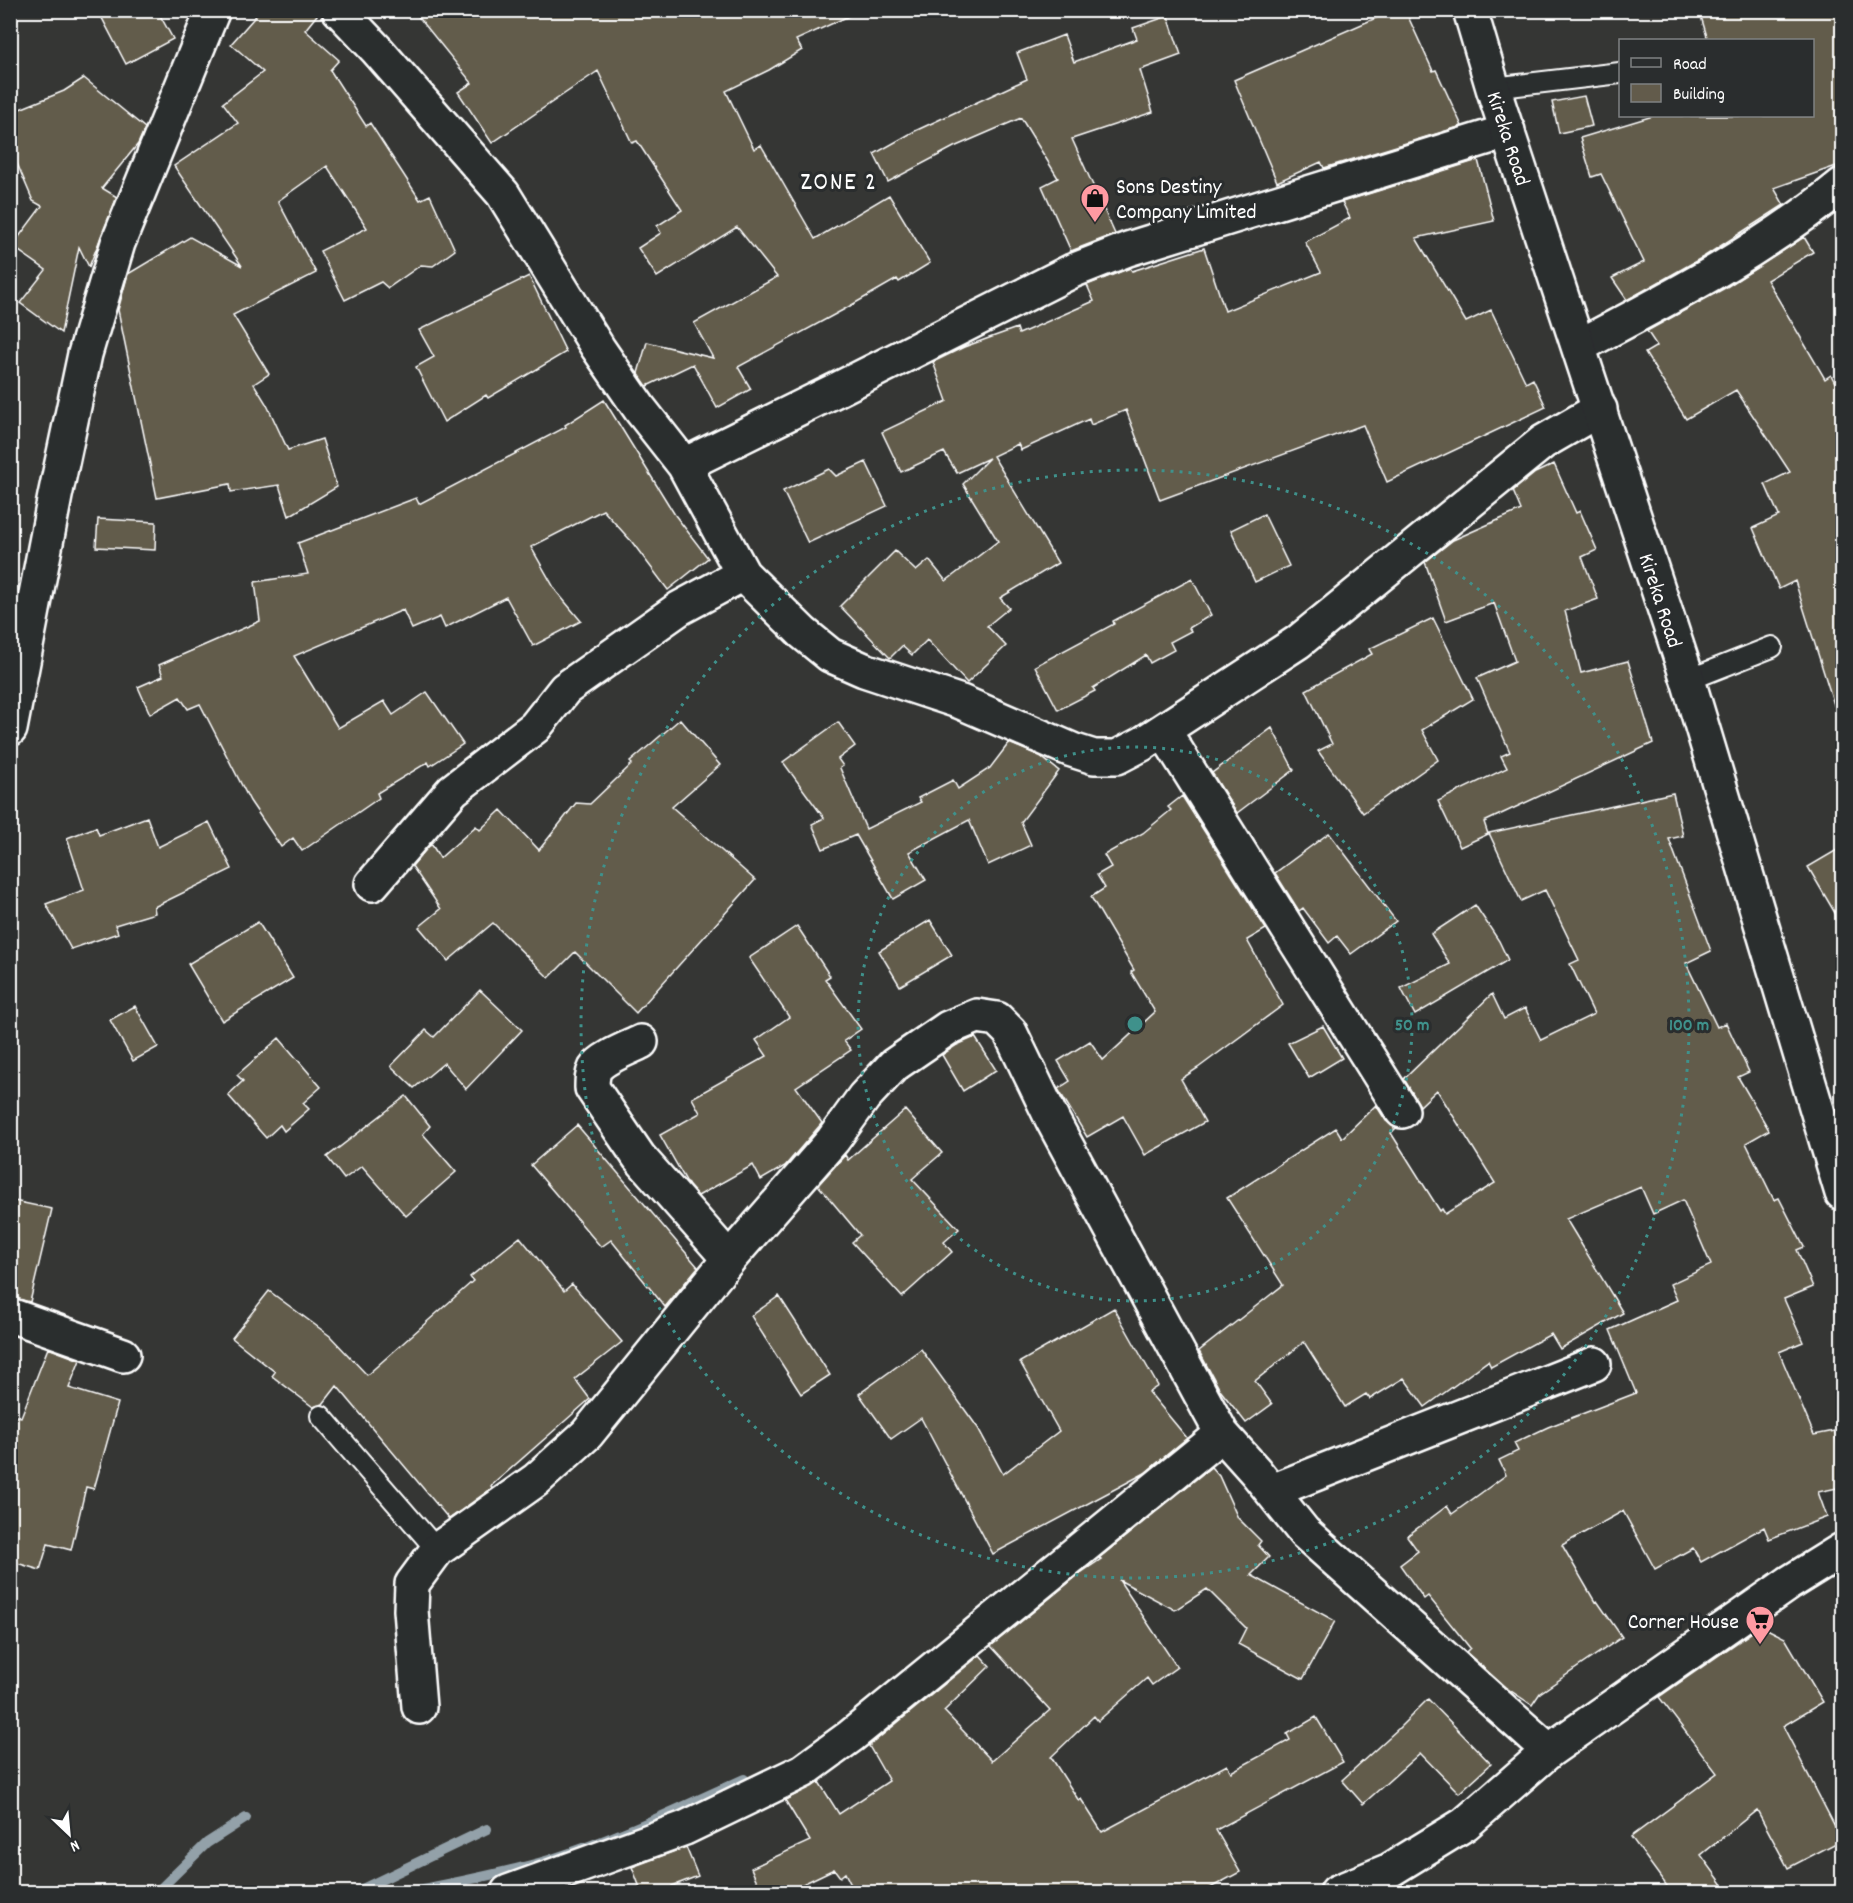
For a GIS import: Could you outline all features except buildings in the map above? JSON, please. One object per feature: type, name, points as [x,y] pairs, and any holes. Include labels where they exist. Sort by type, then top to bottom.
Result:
[{"type":"street","points":[[10,729],[85,354],[118,243],[213,10]]},
{"type":"street","points":[[339,10],[503,194],[598,348],[640,409],[684,465],[743,574],[803,633],[830,655],[864,670],[961,702],[1072,750],[1094,757],[1117,757],[1142,744],[1298,642],[1543,442],[1600,409]]},
{"type":"street","name":"Kireka Road","points":[[1470,10],[1493,87],[1688,680],[1842,1193]]},
{"type":"street","points":[[684,465],[1072,271],[1128,249],[1508,131]]},
{"type":"street","points":[[1579,346],[1686,290],[1811,211],[1842,185]]},
{"type":"street","points":[[372,884],[453,790],[535,727],[565,689],[680,608],[743,574]]},
{"type":"street","points":[[1164,730],[1402,1111]]},
{"type":"street","points":[[419,1707],[411,1610],[412,1584],[437,1550],[536,1480],[587,1434],[729,1259],[833,1140],[864,1097],[894,1065],[948,1028],[977,1016],[997,1019],[1010,1032],[1053,1121],[1222,1434],[1304,1532],[1549,1751]]},
{"type":"street","points":[[641,1042],[596,1068],[592,1077],[592,1088],[639,1157],[729,1259]]},
{"type":"street","points":[[10,1316],[123,1356]]},
{"type":"street","points":[[1272,1491],[1594,1364]]},
{"type":"street","points":[[508,1893],[684,1828],[803,1771],[851,1736],[1222,1434]]},
{"type":"street","points":[[1337,1893],[1390,1870],[1465,1824],[1549,1751],[1789,1583],[1842,1550]]},
{"type":"lane","points":[[1493,87],[1619,73]]},
{"type":"lane","points":[[1688,680],[1772,647]]},
{"type":"lane","points":[[321,1416],[437,1550]]},
{"type":"waterway","points":[[419,1890],[517,1869],[574,1852],[744,1779]]},
{"type":"waterway","points":[[157,1892],[207,1843],[246,1818]]},
{"type":"waterway","points":[[356,1892],[487,1829]]},
{"type":"place","name":"Sons Destiny Company Limited","points":[[1095,224]]},
{"type":"place","name":"Corner House","points":[[1760,1646]]},
{"type":"district","name":"ZONE 2","points":[[839,180]]}]
